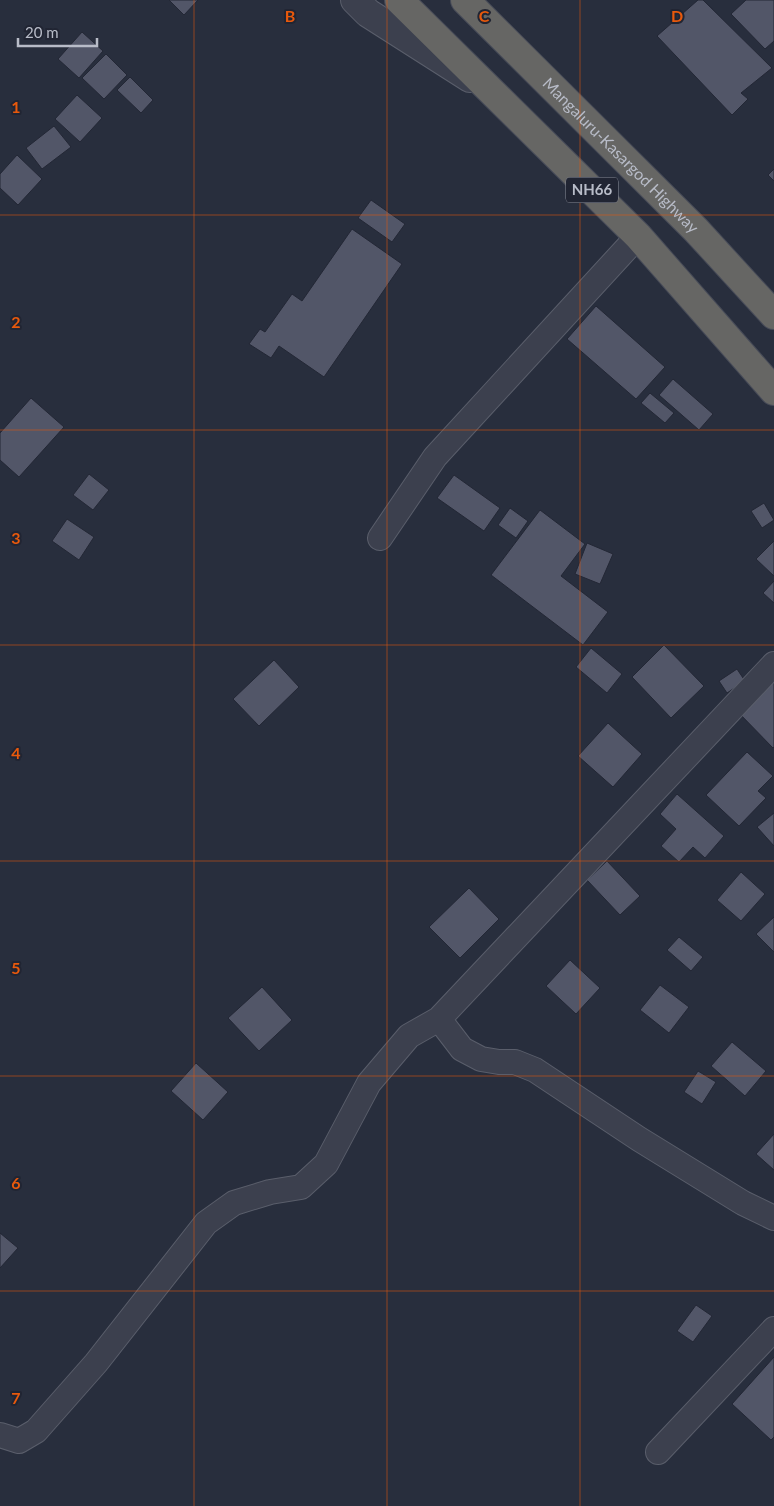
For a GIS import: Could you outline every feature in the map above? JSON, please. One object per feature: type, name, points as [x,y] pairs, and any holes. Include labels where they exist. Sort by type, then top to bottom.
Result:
[{"type":"highway","name":"NH66","points":[[399,0],[638,236],[774,391]]},
{"type":"highway","name":"Mangaluru-Kasargod Highway","points":[[465,0],[696,230],[774,315]]},
{"type":"street","points":[[355,0],[368,13],[494,94]]},
{"type":"street","points":[[380,538],[435,458],[638,236]]},
{"type":"street","points":[[0,1435],[19,1441],[36,1431],[96,1363],[206,1223],[234,1202],[270,1192],[301,1187],[326,1164],[369,1083],[409,1036],[439,1019],[774,664]]},
{"type":"street","points":[[439,1019],[462,1049],[481,1059],[515,1062],[535,1070],[639,1140],[743,1203],[774,1218]]},
{"type":"street","points":[[658,1452],[774,1330]]},
{"type":"building","points":[[169,0],[198,0],[184,15]]},
{"type":"building","points":[[698,0],[703,0],[772,68],[741,93],[748,99],[732,115],[657,36]]},
{"type":"building","points":[[746,0],[774,0],[774,41],[765,49],[731,14]]},
{"type":"building","points":[[82,32],[103,51],[79,78],[58,59]]},
{"type":"building","points":[[106,54],[127,75],[104,99],[82,78]]},
{"type":"building","points":[[130,77],[153,100],[141,113],[117,90]]},
{"type":"building","points":[[77,95],[102,118],[80,142],[55,119]]},
{"type":"building","points":[[54,126],[71,147],[42,169],[26,148]]},
{"type":"building","points":[[17,155],[42,179],[18,205],[0,188],[0,174]]},
{"type":"building","points":[[774,169],[774,181],[768,175]]},
{"type":"building","points":[[371,200],[405,224],[392,242],[358,218]]},
{"type":"building","points":[[352,229],[402,264],[324,377],[279,346],[271,358],[249,344],[260,329],[265,332],[292,294],[302,301]]},
{"type":"building","points":[[596,306],[665,367],[636,399],[567,339]]},
{"type":"building","points":[[673,379],[713,414],[699,430],[659,395]]},
{"type":"building","points":[[650,393],[674,413],[665,423],[641,403]]},
{"type":"building","points":[[31,398],[64,427],[19,477],[0,460],[0,433]]},
{"type":"building","points":[[89,474],[109,490],[93,510],[73,495]]},
{"type":"building","points":[[454,475],[500,508],[484,531],[437,498]]},
{"type":"building","points":[[764,503],[774,520],[762,528],[751,511]]},
{"type":"building","points":[[510,508],[528,521],[516,538],[498,525]]},
{"type":"building","points":[[540,510],[585,544],[561,576],[608,612],[583,645],[491,575]]},
{"type":"building","points":[[67,519],[94,537],[79,560],[52,541]]},
{"type":"building","points":[[774,541],[774,576],[756,559]]},
{"type":"building","points":[[587,543],[613,554],[600,584],[575,574]]},
{"type":"building","points":[[774,581],[774,603],[763,593]]},
{"type":"building","points":[[664,645],[704,686],[671,718],[632,677]]},
{"type":"building","points":[[591,648],[622,674],[607,693],[576,667]]},
{"type":"building","points":[[274,660],[299,687],[259,726],[233,699]]},
{"type":"building","points":[[737,669],[745,681],[727,693],[719,681]]},
{"type":"building","points":[[774,675],[774,747],[773,748],[737,711]]},
{"type":"building","points":[[608,723],[642,754],[613,787],[578,756]]},
{"type":"building","points":[[747,752],[773,776],[758,791],[766,798],[739,826],[706,795]]},
{"type":"building","points":[[677,794],[724,836],[705,858],[693,847],[679,862],[661,846],[676,829],[660,814]]},
{"type":"building","points":[[774,813],[774,846],[757,827]]},
{"type":"building","points":[[607,861],[640,896],[620,915],[587,880]]},
{"type":"building","points":[[741,872],[765,894],[741,921],[717,900]]},
{"type":"building","points":[[469,888],[499,919],[460,958],[429,927]]},
{"type":"building","points":[[774,917],[774,952],[756,934]]},
{"type":"building","points":[[679,937],[703,957],[691,971],[667,950]]},
{"type":"building","points":[[570,960],[600,988],[576,1014],[546,986]]},
{"type":"building","points":[[660,985],[689,1007],[669,1033],[640,1010]]},
{"type":"building","points":[[262,987],[292,1020],[259,1051],[228,1018]]},
{"type":"building","points":[[732,1042],[766,1071],[745,1096],[711,1066]]},
{"type":"building","points":[[196,1063],[228,1092],[203,1120],[171,1091]]},
{"type":"building","points":[[698,1071],[716,1082],[702,1104],[684,1092]]},
{"type":"building","points":[[774,1134],[774,1170],[756,1154]]},
{"type":"building","points":[[0,1233],[18,1248],[0,1268]]},
{"type":"building","points":[[696,1305],[712,1316],[693,1342],[677,1331]]},
{"type":"building","points":[[774,1357],[774,1437],[771,1440],[732,1404]]}]
